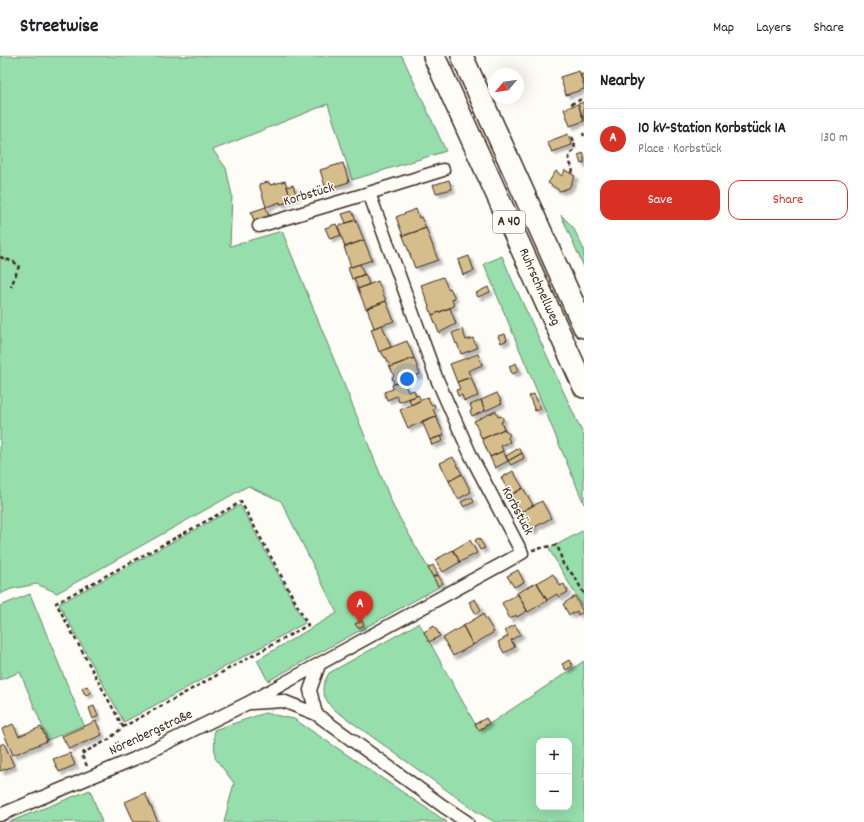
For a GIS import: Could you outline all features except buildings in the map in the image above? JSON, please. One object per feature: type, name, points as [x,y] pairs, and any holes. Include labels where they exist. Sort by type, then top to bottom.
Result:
[{"type":"highway","name":"Ruhrschnellweg","points":[[434,56],[584,387]]},
{"type":"highway","name":"Ruhrschnellweg","points":[[462,56],[584,327]]},
{"type":"street","name":"Korbstück","points":[[259,226],[443,170]]},
{"type":"street","name":"Korbstück","points":[[248,703],[522,553],[472,458],[436,377],[369,193]]},
{"type":"street","points":[[316,714],[310,690],[319,665]]},
{"type":"street","name":"Nörenbergstraße","points":[[0,815],[134,759],[248,703],[283,701],[316,714],[467,822]]},
{"type":"path","points":[[571,104],[584,98]]},
{"type":"path","points":[[572,137],[575,150],[569,158],[573,170],[572,173]]},
{"type":"path","points":[[0,257],[14,262],[19,266],[11,286]]},
{"type":"path","points":[[91,777],[81,754],[108,740],[122,727],[308,625],[241,502],[56,603],[122,727]]},
{"type":"path","points":[[522,553],[556,545],[563,564],[575,577],[584,594]]},
{"type":"green space","points":[[0,56],[402,56],[446,151],[352,180],[328,104],[213,150],[226,168],[232,195],[230,246],[282,231],[394,508],[439,587],[268,681],[257,660],[337,613],[281,501],[248,486],[57,593],[37,584],[11,589],[0,594]]},
{"type":"green space","points":[[561,215],[573,227],[584,250],[584,267]]},
{"type":"green space","points":[[502,256],[584,436],[584,504],[484,264]]},
{"type":"green space","points":[[240,505],[305,623],[124,722],[59,604]]},
{"type":"green space","points":[[584,530],[584,609],[549,549]]},
{"type":"green space","points":[[30,594],[84,725],[48,740],[20,672],[0,680],[0,606]]},
{"type":"green space","points":[[419,623],[479,731],[584,661],[584,822],[495,822],[477,812],[332,708],[324,695],[324,683],[329,673]]},
{"type":"green space","points":[[265,713],[294,719],[447,822],[224,822],[234,783],[215,758],[214,730]]},
{"type":"green space","points":[[90,790],[102,822],[9,822]]},
{"type":"place","name":"10 kV-Station Korbstück 1A","points":[[360,624]]}]
